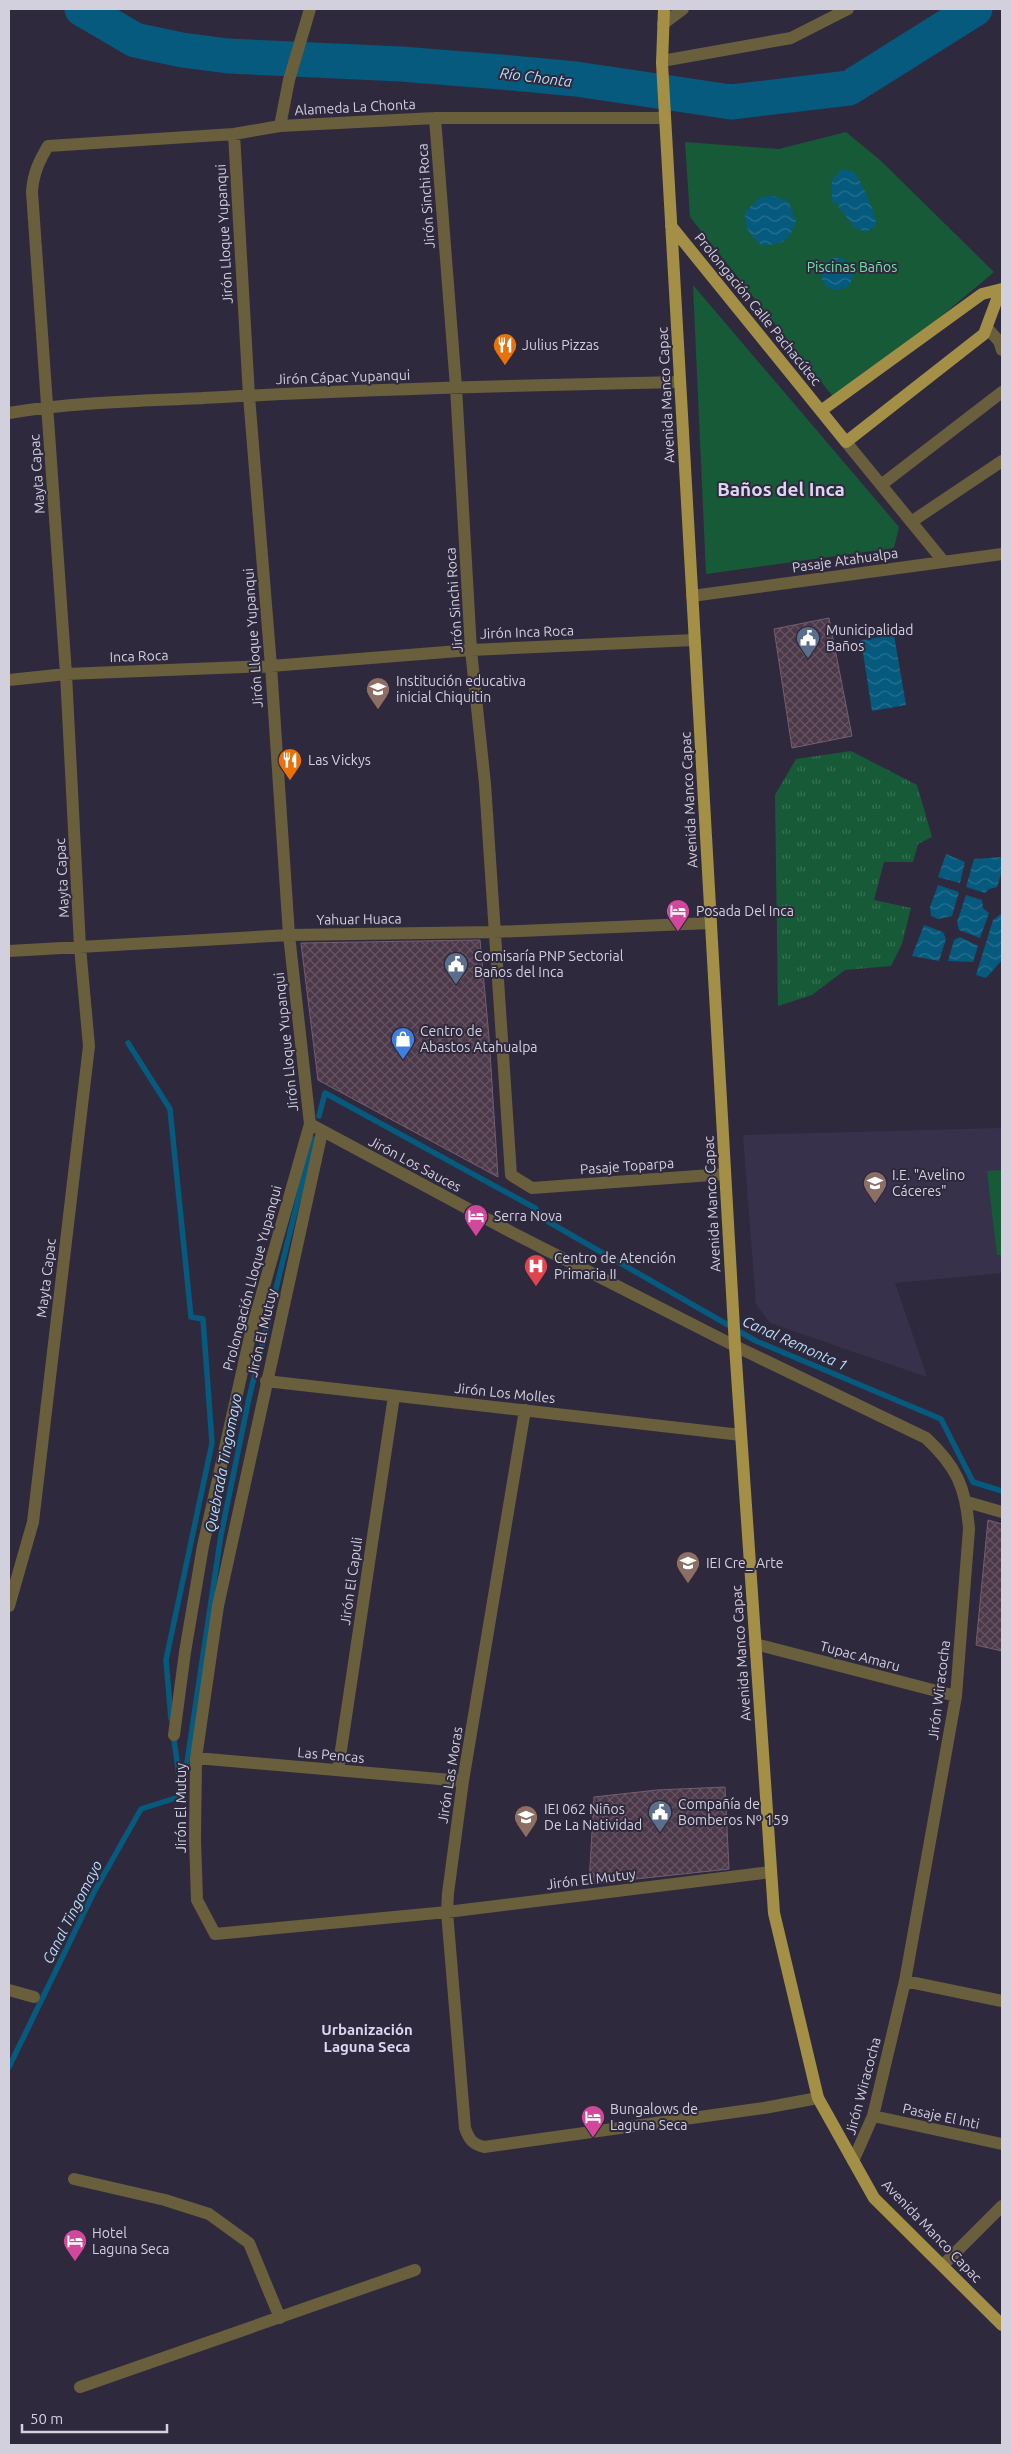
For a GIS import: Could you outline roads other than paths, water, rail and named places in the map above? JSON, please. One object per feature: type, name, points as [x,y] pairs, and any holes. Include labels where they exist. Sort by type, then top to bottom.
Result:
[{"type":"main road","name":"Avenida Manco Capac","points":[[664,9],[662,62],[694,640],[735,1341],[774,1913],[818,2098],[874,2198],[1002,2324]]},
{"type":"main road","name":"Prolongación Calle Pachacútec","points":[[671,226],[846,442]]},
{"type":"main road","points":[[822,410],[982,294],[1001,290]]},
{"type":"main road","points":[[846,442],[980,338],[988,328],[1001,290]]},
{"type":"street","points":[[280,126],[290,80],[310,9]]},
{"type":"street","points":[[663,24],[682,9]]},
{"type":"street","points":[[662,62],[791,38],[848,9]]},
{"type":"street","name":"Alameda La Chonta","points":[[48,146],[234,134],[280,126],[435,118],[665,115]]},
{"type":"street","name":"Jirón Sinchi Roca","points":[[435,118],[456,387],[471,650],[485,784],[510,1175],[532,1188]]},
{"type":"street","name":"Jirón Lloque Yupanqui","points":[[234,134],[248,396],[271,666],[289,936],[310,1124],[322,1132]]},
{"type":"street","name":"Mayta Capac","points":[[9,1606],[33,1522],[89,1046],[80,947],[66,674],[32,192],[33,176],[48,146]]},
{"type":"street","points":[[988,328],[999,341],[1002,350]]},
{"type":"street","name":"Jirón Cápac Yupanqui","points":[[9,413],[47,406],[248,396],[456,387],[680,382]]},
{"type":"street","points":[[881,485],[1002,392]]},
{"type":"street","points":[[846,442],[944,562]]},
{"type":"street","points":[[911,522],[1002,461]]},
{"type":"street","name":"Pasaje Atahualpa","points":[[692,596],[1002,554]]},
{"type":"street","name":"Jirón Inca Roca","points":[[271,666],[471,650],[694,640]]},
{"type":"street","name":"Inca Roca","points":[[9,680],[66,674],[271,666]]},
{"type":"street","name":"Yahuar Huaca","points":[[9,951],[289,936],[494,932],[711,923]]},
{"type":"street","name":"Prolongación Lloque Yupanqui","points":[[174,1735],[185,1652],[212,1507],[251,1332],[310,1124]]},
{"type":"street","name":"Jirón Los Sauces","points":[[322,1132],[513,1233],[735,1341]]},
{"type":"street","name":"Jirón El Mutuy","points":[[322,1132],[218,1606],[196,1758],[195,1839],[197,1900],[215,1934],[447,1912],[771,1872]]},
{"type":"street","name":"Pasaje Toparpa","points":[[532,1188],[725,1174]]},
{"type":"street","name":"Jirón Wiracocha","points":[[735,1341],[926,1438],[946,1456],[957,1474],[967,1502],[969,1529],[956,1696],[905,1981],[873,2116],[866,2136],[853,2161]]},
{"type":"street","name":"Jirón Los Molles","points":[[266,1381],[741,1436]]},
{"type":"street","name":"Jirón El Capuli","points":[[338,1770],[394,1396]]},
{"type":"street","name":"Jirón Las Moras","points":[[525,1410],[463,1781],[448,1893],[447,1912],[465,2128],[474,2145],[484,2147],[764,2108],[818,2098]]},
{"type":"street","points":[[967,1502],[1002,1512]]},
{"type":"street","name":"Tupac Amaru","points":[[756,1644],[956,1696]]},
{"type":"street","name":"Las Pencas","points":[[196,1758],[463,1781]]},
{"type":"street","points":[[905,1981],[1002,2002]]},
{"type":"street","points":[[9,1990],[34,1997]]},
{"type":"street","name":"Pasaje El Inti","points":[[873,2116],[1002,2144]]},
{"type":"street","points":[[74,2179],[165,2200],[209,2214],[249,2243],[280,2318]]},
{"type":"street","points":[[943,2265],[1002,2206]]},
{"type":"street","points":[[80,2387],[415,2270]]},
{"type":"water","points":[[842,169],[854,172],[871,206],[876,225],[866,232],[854,227],[836,203],[832,202],[832,180]]},
{"type":"water","points":[[774,196],[788,201],[796,221],[790,234],[784,241],[761,245],[749,231],[745,212],[760,197]]},
{"type":"water","points":[[837,258],[849,262],[853,274],[849,286],[837,290],[825,286],[821,274],[825,262]]},
{"type":"water","points":[[894,635],[906,705],[872,711],[861,640]]},
{"type":"water","points":[[946,854],[965,862],[960,883],[938,877]]},
{"type":"water","points":[[1002,857],[1002,871],[997,887],[989,889],[985,893],[966,887],[974,859]]},
{"type":"water","points":[[938,885],[959,892],[952,916],[938,919],[931,916],[930,907]]},
{"type":"water","points":[[966,895],[982,900],[983,908],[989,913],[980,938],[959,930],[957,922]]},
{"type":"water","points":[[1002,913],[1002,960],[986,978],[976,975],[993,920]]},
{"type":"water","points":[[924,925],[943,932],[946,939],[939,961],[912,956]]},
{"type":"water","points":[[960,937],[978,946],[973,962],[948,961],[954,940]]},
{"type":"waterway","name":"Río Chonta","points":[[82,9],[135,40],[182,50],[228,56],[401,64],[576,79],[731,102],[849,88],[975,9]]},
{"type":"waterway","points":[[128,1043],[170,1109],[191,1317],[203,1319],[212,1443],[166,1660],[171,1719]]},
{"type":"waterway","name":"Canal Remonta 1","points":[[319,1116],[325,1093],[535,1208],[547,1221],[756,1341],[941,1419],[973,1482],[1002,1491]]},
{"type":"waterway","name":"Quebrada Tingomayo","points":[[183,1789],[221,1535],[249,1398],[313,1139]]},
{"type":"waterway","points":[[173,1733],[182,1796]]},
{"type":"waterway","name":"Canal Tingomayo","points":[[9,2067],[94,1892],[141,1809],[182,1796]]},
{"type":"place","name":"Julius Pizzas","points":[[505,366]]},
{"type":"place","name":"Municipalidad Baños","points":[[808,659]]},
{"type":"place","name":"Institución educativa inicial Chiquitin","points":[[378,710]]},
{"type":"place","name":"Las Vickys","points":[[290,781]]},
{"type":"place","name":"Posada Del Inca","points":[[678,932]]},
{"type":"place","name":"Comisaría PNP Sectorial Baños del Inca","points":[[456,985]]},
{"type":"place","name":"Centro de Abastos Atahualpa","points":[[403,1060]]},
{"type":"place","name":"I.E. \"Avelino Cáceres\"","points":[[875,1204]]},
{"type":"place","name":"Serra Nova","points":[[476,1237]]},
{"type":"place","name":"Centro de Atención Primaria II","points":[[536,1287]]},
{"type":"place","name":"IEI Cre_ Arte","points":[[688,1584]]},
{"type":"place","name":"Compañía de Bomberos Nº 159","points":[[660,1833]]},
{"type":"place","name":"IEI 062 Niños De La Natividad","points":[[526,1838]]},
{"type":"place","name":"Bungalows de Laguna Seca","points":[[593,2138]]},
{"type":"place","name":"Hotel Laguna Seca","points":[[75,2262]]},
{"type":"district","name":"Baños del Inca","points":[[781,489]]},
{"type":"district","name":"Urbanización Laguna Seca","points":[[367,2038]]},
{"type":"park label","name":"Piscinas Baños","points":[[852,267]]}]
